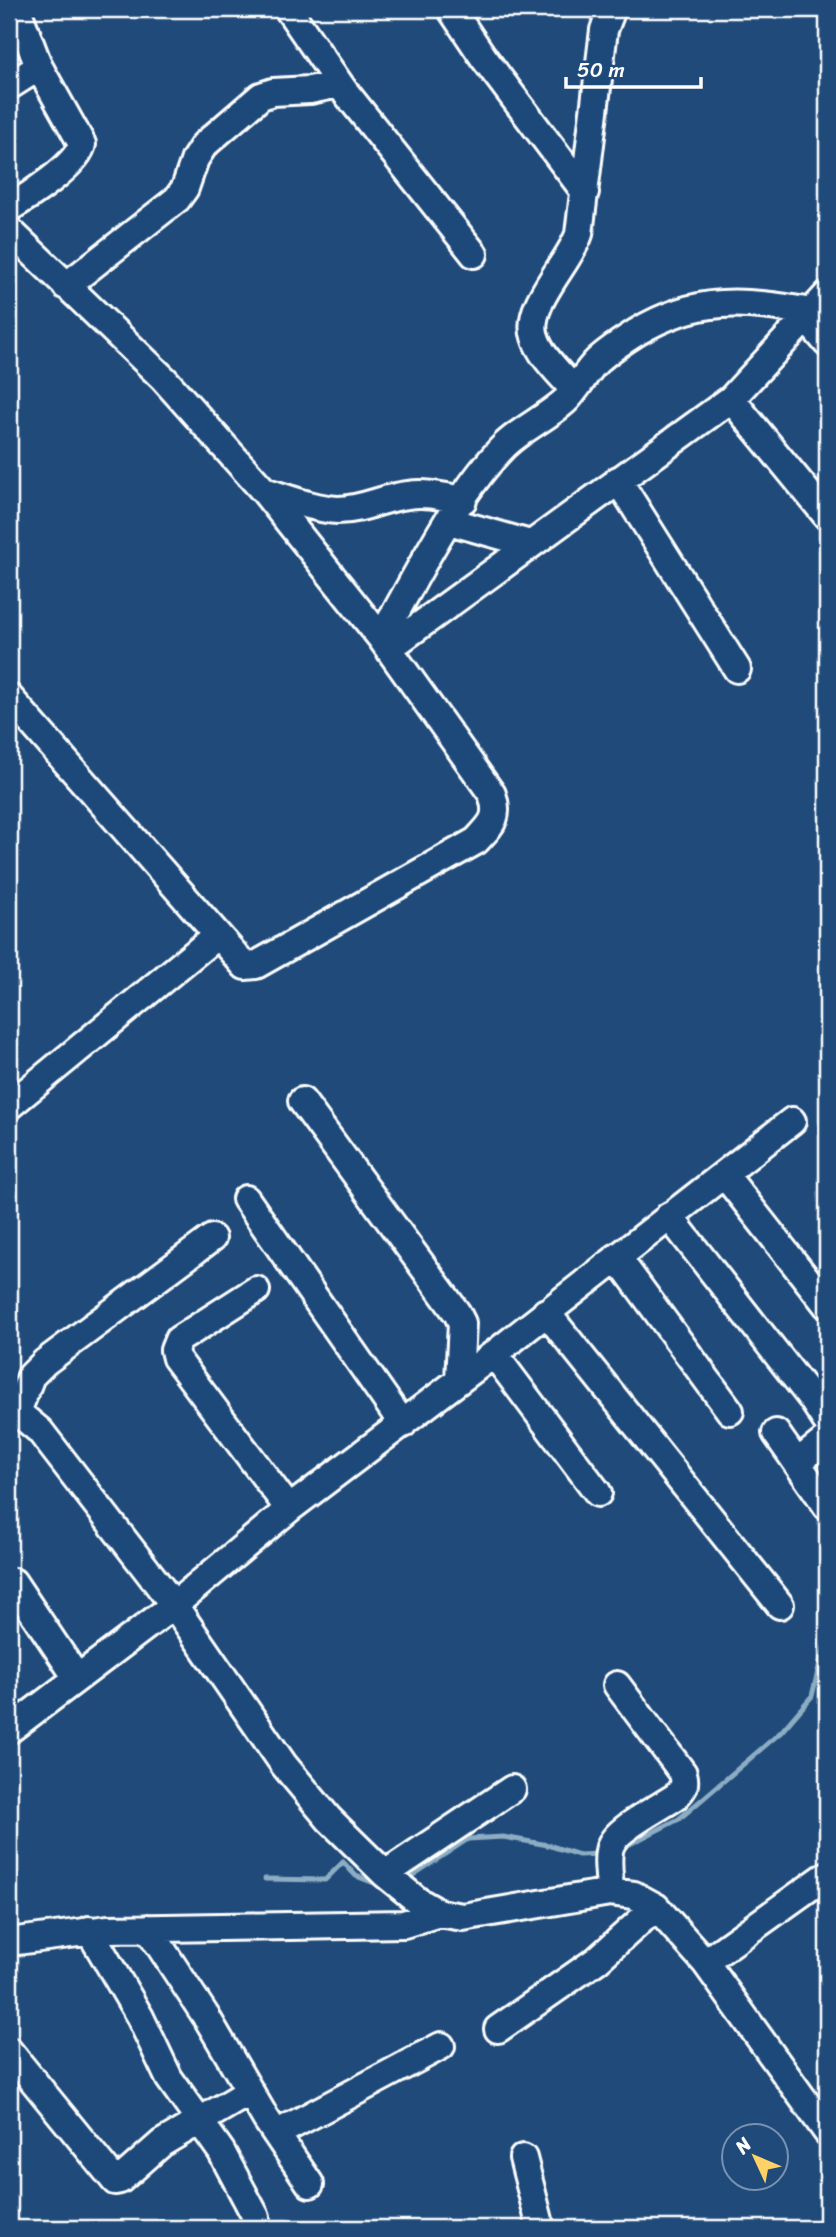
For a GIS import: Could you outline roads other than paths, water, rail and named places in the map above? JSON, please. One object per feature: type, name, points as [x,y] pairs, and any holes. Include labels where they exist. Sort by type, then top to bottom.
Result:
[{"type":"street","points":[[9,208],[65,167],[81,149],[80,138],[39,67],[17,9]]},
{"type":"street","points":[[288,9],[339,84],[474,254]]},
{"type":"street","points":[[451,9],[484,58],[585,192]]},
{"type":"street","points":[[574,390],[542,351],[535,338],[534,313],[576,245],[581,227],[605,21],[612,9]]},
{"type":"street","points":[[9,86],[39,67]]},
{"type":"street","points":[[66,286],[177,199],[185,188],[195,159],[204,145],[261,96],[273,92],[310,90],[339,84]]},
{"type":"street","points":[[9,230],[164,379],[264,491],[385,643],[492,794],[497,808],[492,824],[476,841],[256,965],[245,967],[9,697]]},
{"type":"street","points":[[385,643],[456,511],[477,479],[505,445],[558,407],[589,369],[606,354],[671,313],[700,305],[730,303],[815,308]]},
{"type":"street","points":[[815,308],[827,343]]},
{"type":"street","points":[[385,643],[530,544],[730,399],[815,308]]},
{"type":"street","points":[[730,399],[827,516]]},
{"type":"street","points":[[618,480],[737,669]]},
{"type":"street","points":[[264,491],[337,510],[406,495],[435,495],[456,511],[530,544]]},
{"type":"street","points":[[9,1105],[216,936]]},
{"type":"street","points":[[302,1101],[457,1313],[461,1323],[459,1380]]},
{"type":"street","points":[[9,1730],[174,1605],[289,1509],[494,1354],[792,1121]]},
{"type":"street","points":[[724,1174],[827,1305]]},
{"type":"street","points":[[246,1199],[403,1424]]},
{"type":"street","points":[[669,1216],[813,1399],[827,1422]]},
{"type":"street","points":[[212,1238],[45,1362],[31,1376],[13,1411],[40,1431],[174,1605],[298,1783],[329,1819],[390,1878],[429,1907],[463,1917],[610,1892],[634,1895],[656,1907],[705,1962],[827,2132]]},
{"type":"street","points":[[617,1257],[730,1411]]},
{"type":"street","points":[[256,1290],[178,1340],[174,1350],[176,1358],[289,1509]]},
{"type":"street","points":[[546,1312],[780,1605]]},
{"type":"street","points":[[494,1354],[598,1493]]},
{"type":"street","points":[[776,1433],[827,1506]]},
{"type":"street","points":[[797,1463],[827,1439]]},
{"type":"street","points":[[13,1582],[77,1678]]},
{"type":"street","points":[[610,1892],[609,1857],[613,1841],[620,1832],[675,1797],[683,1790],[686,1782],[683,1773],[617,1685]]},
{"type":"street","points":[[390,1878],[512,1790]]},
{"type":"street","points":[[705,1962],[827,1875]]},
{"type":"street","points":[[9,1942],[89,1930],[404,1924],[429,1907]]},
{"type":"street","points":[[498,2029],[597,1960],[656,1907]]},
{"type":"street","points":[[148,1928],[207,2018],[249,2092],[310,2184]]},
{"type":"street","points":[[89,1930],[140,2017],[169,2078],[232,2170],[256,2217]]},
{"type":"street","points":[[276,2134],[442,2046]]},
{"type":"street","points":[[9,2051],[115,2181],[120,2180],[162,2143],[249,2092]]},
{"type":"street","points":[[523,2158],[541,2228]]},
{"type":"waterway","points":[[622,1848],[679,1819],[781,1732],[812,1696],[827,1634]]},
{"type":"waterway","points":[[404,1881],[468,1839],[503,1837],[548,1845],[579,1855],[599,1854]]},
{"type":"waterway","points":[[265,1879],[325,1880],[343,1862],[356,1876],[382,1886]]}]
